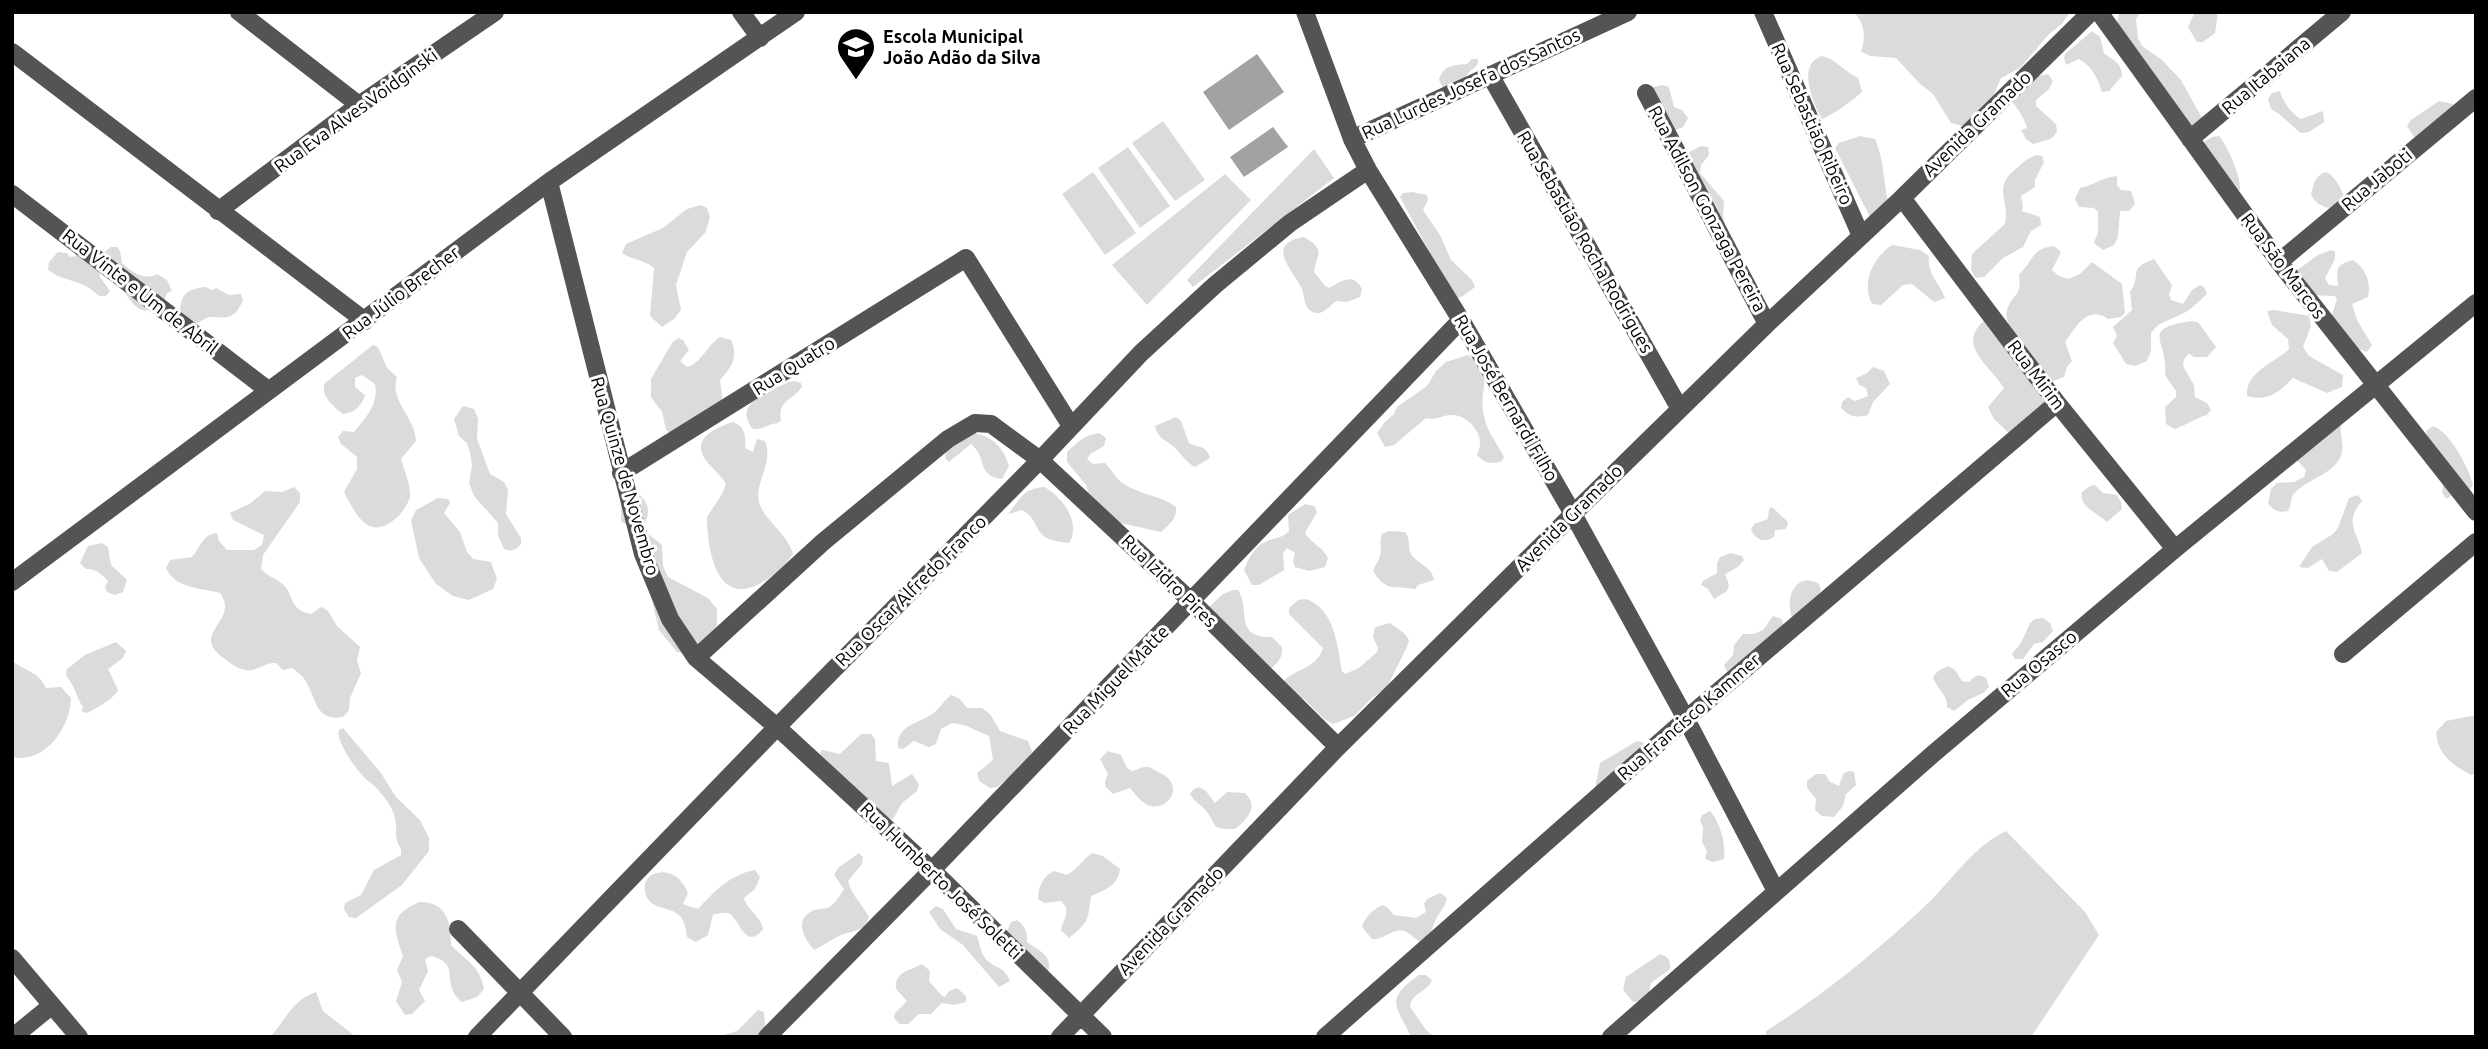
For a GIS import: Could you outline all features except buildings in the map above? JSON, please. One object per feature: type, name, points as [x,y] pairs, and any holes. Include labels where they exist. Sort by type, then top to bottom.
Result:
[{"type":"street","points":[[239,12],[359,105]]},
{"type":"street","name":"Rua Eva Alves Voidginski","points":[[218,211],[359,105],[495,12]]},
{"type":"street","points":[[741,12],[760,38]]},
{"type":"street","name":"Rua Júlio Brecher","points":[[12,582],[549,182],[796,12]]},
{"type":"street","name":"Rua José Bernardi Filho","points":[[1305,12],[1352,139],[1368,170],[1461,320],[1573,514],[1686,719],[1776,891]]},
{"type":"street","name":"Rua Lurdes Josefa dos Santos","points":[[1352,139],[1628,12]]},
{"type":"street","name":"Rua Sebastião Ribeiro","points":[[1763,12],[1861,236]]},
{"type":"street","name":"Avenida Gramado","points":[[1060,1037],[1338,747],[1767,324],[1902,198],[2091,12]]},
{"type":"street","name":"Rua São Marcos","points":[[2099,12],[2279,262],[2476,512]]},
{"type":"street","name":"Rua Itabaiana","points":[[2190,139],[2342,12]]},
{"type":"street","points":[[12,52],[365,321]]},
{"type":"street","name":"Rua Sebastião Rocha Rodrigues","points":[[1490,75],[1680,409]]},
{"type":"street","name":"Rua Adilson Gonzaga Pereira","points":[[1646,93],[1767,324]]},
{"type":"street","name":"Rua Jaboti","points":[[2279,262],[2476,98]]},
{"type":"street","name":"Rua Oscar Alfredo Franco","points":[[477,1037],[1141,353],[1215,285],[1290,223],[1368,170]]},
{"type":"street","name":"Rua Quinze de Novembro","points":[[549,182],[643,554],[670,620],[696,658],[777,727]]},
{"type":"street","name":"Rua Vinte e Um de Abril","points":[[12,194],[268,390]]},
{"type":"street","name":"Rua Mirim","points":[[1902,198],[2057,403],[2175,549]]},
{"type":"street","name":"Rua Quatro","points":[[621,473],[967,258],[1070,426]]},
{"type":"street","name":"Rua Osasco","points":[[1611,1037],[1933,754],[2175,549],[2476,303]]},
{"type":"street","name":"Rua Miguel Matte","points":[[767,1037],[932,870],[1461,320]]},
{"type":"street","name":"Rua Francisco Kammer","points":[[1325,1037],[1686,719],[2057,403]]},
{"type":"street","name":"Rua Izidro Pires","points":[[696,658],[823,542],[948,439],[975,423],[991,424],[1040,460],[1191,601],[1338,747]]},
{"type":"street","points":[[2343,654],[2476,542]]},
{"type":"street","name":"Rua Humberto José Soletti","points":[[777,727],[932,870],[1103,1037]]},
{"type":"street","points":[[458,929],[563,1037]]},
{"type":"street","points":[[12,958],[79,1037]]},
{"type":"street","points":[[13,1037],[51,1006]]},
{"type":"shaded area","points":[[1854,12],[2070,12],[2020,68],[2001,78],[1992,99],[1970,128],[1951,123],[1933,94],[1896,58],[1871,56],[1861,52],[1863,31]]},
{"type":"shaded area","points":[[2119,12],[2141,12],[2136,19],[2138,38],[2142,46],[2162,60],[2181,80],[2203,120],[2190,129],[2117,23]]},
{"type":"shaded area","points":[[2195,12],[2218,12],[2215,33],[2203,42],[2197,42],[2188,27]]},
{"type":"shaded area","points":[[2092,31],[2100,37],[2104,53],[2121,68],[2122,76],[2109,91],[2102,92],[2094,73],[2084,62],[2079,59],[2066,65],[2064,58],[2065,54]]},
{"type":"shaded area","points":[[1257,54],[1284,92],[1229,130],[1203,92]]},
{"type":"shaded area","points":[[1822,56],[1858,78],[1862,92],[1822,119],[1811,94],[1808,75],[1814,60]]},
{"type":"shaded area","points":[[1472,59],[1478,59],[1477,65],[1466,76],[1462,90],[1444,90],[1439,80],[1443,71],[1467,64]]},
{"type":"shaded area","points":[[2048,74],[2053,81],[2049,89],[2036,100],[2036,106],[2056,124],[2057,132],[2051,139],[2033,144],[2021,130],[2027,128],[2012,102],[2038,76]]},
{"type":"shaded area","points":[[1662,85],[1669,87],[1674,107],[1682,110],[1688,118],[1683,127],[1673,131],[1647,89]]},
{"type":"shaded area","points":[[2280,91],[2288,107],[2298,117],[2301,119],[2323,111],[2324,122],[2309,132],[2301,133],[2271,109],[2268,99],[2272,93]]},
{"type":"shaded area","points":[[2439,101],[2453,104],[2453,113],[2416,140],[2407,126],[2411,120]]},
{"type":"shaded area","points":[[1163,121],[1205,180],[1175,201],[1132,143]]},
{"type":"shaded area","points":[[1273,127],[1288,147],[1244,177],[1230,157]]},
{"type":"shaded area","points":[[1860,136],[1875,139],[1882,162],[1888,201],[1870,217],[1835,148],[1839,143]]},
{"type":"shaded area","points":[[2219,136],[2236,170],[2240,190],[2236,192],[2202,143]]},
{"type":"shaded area","points":[[1701,146],[1708,147],[1709,155],[1701,165],[1700,173],[1724,201],[1723,217],[1727,231],[1715,203],[1708,198],[1683,163],[1689,152]]},
{"type":"shaded area","points":[[1128,147],[1170,206],[1140,228],[1098,168]]},
{"type":"shaded area","points":[[1314,149],[1334,178],[1193,287],[1187,280]]},
{"type":"shaded area","points":[[2037,155],[2042,156],[2044,162],[2035,180],[2035,187],[2021,196],[2022,211],[2040,217],[2041,225],[2031,231],[2023,247],[2003,258],[1984,277],[1975,278],[1971,269],[1972,254],[2005,224],[2005,181],[2025,161]]},
{"type":"shaded area","points":[[1093,172],[1136,233],[1105,255],[1062,194]]},
{"type":"shaded area","points":[[2326,172],[2336,181],[2347,204],[2337,208],[2327,207],[2314,200],[2311,195],[2314,184],[2317,178]]},
{"type":"shaded area","points":[[1225,174],[1251,200],[1147,305],[1112,265]]},
{"type":"shaded area","points":[[2117,176],[2117,185],[2121,190],[2131,191],[2135,204],[2129,211],[2120,211],[2118,237],[2114,245],[2103,250],[2094,243],[2098,232],[2098,212],[2094,208],[2079,207],[2075,199],[2080,188]]},
{"type":"shaded area","points":[[1403,193],[1427,195],[1428,200],[1423,210],[1440,235],[1451,260],[1472,280],[1475,287],[1463,296],[1455,299],[1453,296],[1400,197]]},
{"type":"shaded area","points":[[701,205],[707,208],[710,217],[705,233],[687,252],[676,285],[681,310],[662,327],[650,316],[654,268],[622,253],[626,244],[663,228],[687,209]]},
{"type":"shaded area","points":[[1304,237],[1318,249],[1314,272],[1325,286],[1329,288],[1351,279],[1362,289],[1360,297],[1347,302],[1336,301],[1320,313],[1309,310],[1283,251],[1292,240]]},
{"type":"shaded area","points":[[1892,245],[1920,250],[1929,256],[1932,273],[1945,298],[1934,302],[1912,284],[1903,285],[1881,305],[1872,304],[1868,279],[1874,264]]},
{"type":"shaded area","points":[[2054,246],[2061,252],[2052,270],[2059,276],[2068,279],[2080,274],[2092,262],[2122,284],[2125,313],[2121,317],[2108,319],[2094,314],[2083,320],[2065,342],[2072,361],[2064,377],[2048,383],[2015,337],[2007,318],[2007,310],[2018,291],[2019,274],[2036,253]]},
{"type":"shaded area","points":[[111,247],[117,247],[122,263],[130,270],[143,276],[157,274],[167,280],[172,291],[167,293],[158,305],[144,310],[136,306],[119,285],[99,269],[100,277],[110,291],[106,296],[99,296],[86,286],[48,270],[49,262],[58,252],[67,253],[70,257],[76,256],[79,251],[103,253]]},
{"type":"shaded area","points":[[2331,250],[2335,252],[2335,259],[2325,278],[2329,285],[2338,286],[2338,269],[2342,264],[2353,260],[2366,276],[2368,297],[2352,304],[2357,320],[2372,345],[2367,352],[2356,348],[2330,321],[2337,299],[2335,296],[2310,295],[2296,271],[2318,255]]},
{"type":"shaded area","points":[[2154,259],[2172,285],[2169,294],[2171,300],[2183,304],[2192,290],[2200,285],[2207,294],[2188,311],[2158,325],[2151,333],[2151,351],[2147,361],[2135,366],[2126,364],[2113,343],[2117,336],[2113,327],[2132,310],[2130,292],[2138,269]]},
{"type":"shaded area","points":[[206,287],[212,290],[216,288],[229,295],[241,294],[243,300],[231,316],[209,317],[195,324],[180,315],[181,303],[189,292]]},
{"type":"shaded area","points":[[2267,311],[2309,316],[2311,326],[2303,347],[2309,356],[2343,375],[2342,387],[2327,393],[2293,378],[2283,388],[2267,397],[2247,396],[2255,374],[2289,349],[2288,339],[2272,325]]},
{"type":"shaded area","points":[[1986,319],[2044,402],[2015,439],[1994,419],[1988,407],[2004,388],[1974,346],[1973,338],[1977,328]]},
{"type":"shaded area","points":[[2191,321],[2198,322],[2216,347],[2207,357],[2194,357],[2189,354],[2184,359],[2183,366],[2194,385],[2195,397],[2207,403],[2211,410],[2207,415],[2175,429],[2166,424],[2165,407],[2176,397],[2176,391],[2165,375],[2160,338],[2165,328]]},
{"type":"shaded area","points":[[720,337],[731,340],[734,352],[730,366],[720,380],[723,403],[674,436],[666,430],[662,412],[651,397],[651,379],[672,343],[678,338],[683,340],[689,350],[680,361],[687,367],[697,362]]},
{"type":"shaded area","points":[[373,345],[378,347],[387,368],[397,377],[396,394],[415,432],[416,441],[401,459],[409,488],[409,500],[397,517],[386,525],[377,527],[370,526],[358,516],[344,492],[357,469],[357,457],[341,444],[338,437],[343,431],[354,432],[367,415],[375,398],[375,384],[362,375],[355,378],[355,387],[365,395],[357,408],[343,414],[328,400],[324,392],[325,383]]},
{"type":"shaded area","points":[[1468,355],[1482,370],[1485,422],[1504,457],[1502,461],[1492,463],[1477,455],[1480,444],[1478,433],[1467,420],[1457,415],[1426,418],[1394,445],[1385,447],[1377,433],[1397,407],[1427,386],[1436,371],[1446,362]]},
{"type":"shaded area","points":[[1873,367],[1884,371],[1890,384],[1873,402],[1868,415],[1850,415],[1841,408],[1842,402],[1848,397],[1855,401],[1868,396],[1866,388],[1859,385],[1856,378]]},
{"type":"shaded area","points":[[795,381],[801,383],[802,387],[781,409],[781,420],[753,429],[747,420],[750,405],[763,394]]},
{"type":"shaded area","points":[[463,406],[474,409],[478,419],[477,439],[490,474],[504,482],[508,490],[506,514],[521,538],[521,544],[514,550],[504,549],[498,535],[498,523],[474,496],[469,483],[472,465],[470,453],[467,443],[459,436],[454,419]]},
{"type":"shaded area","points":[[1176,417],[1181,421],[1189,443],[1209,454],[1210,458],[1195,467],[1156,430],[1155,426]]},
{"type":"shaded area","points":[[733,422],[744,432],[745,448],[753,452],[757,439],[765,441],[767,458],[759,487],[759,502],[793,554],[773,575],[745,589],[728,585],[714,563],[707,517],[726,484],[705,459],[701,445],[708,434]]},
{"type":"shaded area","points":[[2341,423],[2342,452],[2337,463],[2298,490],[2293,495],[2288,511],[2280,512],[2268,504],[2271,489],[2277,483],[2294,482],[2304,477],[2306,470],[2296,459]]},
{"type":"shaded area","points":[[2433,426],[2446,435],[2463,460],[2473,485],[2467,493],[2452,495],[2446,499],[2442,492],[2443,484],[2426,431]]},
{"type":"shaded area","points":[[974,433],[992,440],[1004,454],[1009,466],[1002,479],[985,470],[971,444],[949,462],[945,458],[947,448]]},
{"type":"shaded area","points":[[1099,433],[1106,438],[1104,446],[1090,454],[1087,459],[1093,464],[1105,463],[1124,484],[1176,507],[1174,519],[1161,532],[1116,522],[1089,495],[1086,485],[1067,462],[1067,452],[1085,437]]},
{"type":"shaded area","points":[[2095,485],[2103,493],[2117,495],[2121,502],[2122,509],[2107,522],[2083,501],[2082,492]]},
{"type":"shaded area","points":[[294,487],[300,493],[300,502],[263,555],[261,569],[285,586],[298,609],[311,614],[321,607],[328,611],[337,626],[360,647],[357,661],[361,673],[350,698],[349,710],[343,717],[334,718],[322,712],[305,680],[292,668],[283,670],[276,663],[272,663],[245,670],[225,659],[211,642],[224,612],[225,603],[220,593],[175,580],[166,568],[170,560],[192,557],[205,538],[212,534],[217,533],[219,541],[227,550],[254,550],[262,545],[264,535],[233,520],[230,513],[251,503],[265,491],[282,492]]},
{"type":"shaded area","points":[[1044,487],[1063,503],[1072,519],[1069,543],[1045,537],[1030,516],[1022,510],[1008,514],[1026,492]]},
{"type":"shaded area","points":[[637,492],[648,507],[644,525],[647,533],[662,545],[663,566],[668,577],[708,598],[717,609],[717,625],[713,633],[688,653],[677,652],[659,630],[635,531],[621,521],[621,501],[627,494]]},
{"type":"shaded area","points":[[2358,495],[2362,501],[2353,515],[2353,527],[2362,553],[2337,572],[2329,571],[2322,559],[2308,568],[2299,567],[2312,547],[2338,528],[2349,498]]},
{"type":"shaded area","points":[[438,498],[448,499],[450,503],[444,513],[460,532],[467,552],[473,559],[491,562],[497,579],[493,589],[469,600],[453,596],[436,584],[419,558],[411,520],[416,510]]},
{"type":"shaded area","points":[[1305,504],[1314,506],[1317,512],[1305,533],[1328,558],[1325,567],[1309,571],[1295,567],[1295,553],[1287,548],[1283,553],[1284,570],[1259,585],[1252,585],[1244,570],[1252,553],[1262,543],[1286,534],[1289,531],[1288,515]]},
{"type":"shaded area","points":[[1772,507],[1788,522],[1786,529],[1775,530],[1774,537],[1761,540],[1751,530],[1754,524],[1768,519],[1769,509]]},
{"type":"shaded area","points":[[1388,531],[1405,532],[1411,554],[1431,572],[1434,580],[1418,585],[1415,589],[1391,587],[1382,583],[1373,571],[1380,556],[1382,534]]},
{"type":"shaded area","points":[[102,543],[108,547],[111,565],[127,580],[123,592],[115,595],[107,592],[105,587],[108,581],[103,576],[86,569],[80,563],[88,546]]},
{"type":"shaded area","points":[[1731,553],[1742,556],[1744,560],[1725,574],[1729,585],[1727,591],[1714,599],[1708,589],[1701,585],[1717,573],[1720,557]]},
{"type":"shaded area","points":[[1808,580],[1818,583],[1821,589],[1817,600],[1792,618],[1791,594],[1797,585]]},
{"type":"shaded area","points":[[1238,590],[1242,598],[1245,621],[1252,633],[1272,637],[1282,647],[1279,661],[1268,670],[1208,608],[1223,594]]},
{"type":"shaded area","points":[[1306,599],[1316,604],[1329,619],[1345,674],[1359,668],[1377,652],[1373,637],[1375,627],[1390,623],[1409,640],[1387,687],[1354,716],[1333,724],[1304,699],[1291,693],[1284,681],[1311,665],[1323,648],[1289,614],[1289,608],[1298,600]]},
{"type":"shaded area","points":[[1773,616],[1782,619],[1784,627],[1729,675],[1724,665],[1733,655],[1734,645],[1743,634],[1754,634],[1763,630]]},
{"type":"shaded area","points":[[2043,618],[2050,623],[2053,631],[2043,642],[2034,644],[2023,659],[2015,659],[2012,654],[2021,643],[2030,623]]},
{"type":"shaded area","points":[[116,642],[126,651],[123,658],[108,669],[118,690],[95,709],[87,713],[81,711],[83,707],[66,676],[67,669],[85,655]]},
{"type":"shaded area","points":[[12,661],[35,675],[46,688],[61,687],[71,698],[66,721],[54,741],[35,755],[24,758],[12,757]]},
{"type":"shaded area","points":[[1948,666],[1955,670],[1962,681],[1969,682],[1978,675],[1986,678],[1989,687],[1954,711],[1947,707],[1946,699],[1933,677]]},
{"type":"shaded area","points":[[951,695],[959,698],[967,708],[982,708],[990,714],[1000,731],[1028,741],[1032,752],[1025,765],[997,787],[990,788],[979,781],[977,773],[993,760],[989,736],[964,725],[952,723],[941,729],[936,744],[929,747],[914,741],[903,749],[898,748],[900,735],[904,730],[934,713]]},
{"type":"shaded area","points":[[2476,715],[2476,773],[2471,775],[2447,758],[2437,740],[2436,732],[2446,721]]},
{"type":"shaded area","points":[[343,728],[381,773],[396,797],[420,820],[429,838],[429,851],[402,885],[356,918],[349,917],[344,909],[345,903],[361,895],[374,870],[401,855],[401,849],[396,837],[393,811],[376,787],[346,754],[339,735],[339,730]]},
{"type":"shaded area","points":[[861,734],[871,734],[875,739],[876,761],[889,763],[892,786],[912,774],[919,784],[917,791],[902,803],[893,819],[886,820],[874,811],[872,802],[864,800],[825,764],[820,753],[822,750],[840,754]]},
{"type":"shaded area","points":[[1637,741],[1643,742],[1645,747],[1595,788],[1600,763]]},
{"type":"shaded area","points":[[1108,751],[1121,755],[1127,768],[1132,771],[1148,767],[1167,777],[1173,789],[1169,800],[1158,806],[1151,806],[1130,788],[1113,794],[1105,786],[1108,774],[1100,759]]},
{"type":"shaded area","points":[[1854,772],[1856,785],[1846,794],[1843,806],[1834,817],[1822,816],[1815,810],[1816,799],[1807,788],[1807,781],[1816,774],[1825,774],[1830,782],[1839,786],[1843,774]]},
{"type":"shaded area","points":[[1199,787],[1206,791],[1215,803],[1227,792],[1245,793],[1251,803],[1250,812],[1235,829],[1218,828],[1190,794]]},
{"type":"shaded area","points":[[1710,811],[1722,834],[1724,847],[1724,859],[1713,862],[1705,859],[1707,851],[1702,842],[1703,827],[1700,821],[1702,815]]},
{"type":"shaded area","points":[[2006,831],[2085,912],[2099,935],[2031,1037],[1766,1037],[1766,1031],[1828,989],[1887,941],[1934,897],[1972,855]]},
{"type":"shaded area","points":[[859,853],[863,857],[862,864],[848,881],[869,917],[867,922],[861,928],[841,935],[814,950],[802,930],[803,919],[812,911],[827,908],[836,901],[844,889],[834,875],[838,868]]},
{"type":"shaded area","points":[[1092,853],[1103,856],[1120,869],[1119,875],[1110,887],[1091,896],[1086,920],[1069,938],[1061,930],[1066,908],[1061,901],[1045,903],[1038,899],[1039,890],[1050,873],[1054,871],[1067,875]]},
{"type":"shaded area","points":[[755,870],[760,877],[755,889],[744,898],[760,920],[763,929],[752,937],[744,932],[730,914],[722,913],[713,914],[708,935],[696,942],[687,937],[680,916],[655,905],[645,892],[649,877],[658,873],[670,873],[679,879],[688,893],[683,904],[698,909],[730,880]]},
{"type":"shaded area","points":[[1440,893],[1447,898],[1446,902],[1423,943],[1404,931],[1372,939],[1362,927],[1370,914],[1383,905],[1394,915],[1416,918],[1426,912],[1424,904],[1427,899]]},
{"type":"shaded area","points":[[420,902],[436,906],[446,915],[451,945],[476,969],[484,989],[477,997],[462,1002],[452,988],[446,964],[431,956],[425,959],[428,971],[419,990],[425,1001],[412,1014],[405,1015],[396,1001],[402,982],[397,970],[403,956],[397,938],[396,923],[403,912]]},
{"type":"shaded area","points":[[936,906],[943,909],[956,929],[977,936],[985,958],[1002,970],[1010,981],[999,987],[963,945],[940,929],[929,912]]},
{"type":"shaded area","points":[[1017,920],[1025,930],[1027,942],[1047,958],[1047,974],[1005,935],[1011,922]]},
{"type":"shaded area","points":[[1660,954],[1669,960],[1670,969],[1651,983],[1644,1001],[1633,1002],[1623,990],[1626,977]]},
{"type":"shaded area","points":[[922,964],[930,971],[929,981],[942,996],[945,997],[949,991],[957,988],[966,996],[966,1002],[954,1005],[942,1003],[931,1014],[919,1014],[908,1024],[900,1024],[894,1018],[895,1013],[907,1001],[896,989],[897,979]]},
{"type":"shaded area","points":[[1419,975],[1426,975],[1432,980],[1413,999],[1410,1007],[1427,1031],[1435,1037],[1411,1037],[1396,1003],[1401,991]]},
{"type":"shaded area","points":[[316,992],[323,1011],[356,1037],[270,1037],[295,1005]]},
{"type":"shaded area","points":[[758,1010],[764,1012],[765,1026],[758,1037],[717,1037],[737,1031]]},
{"type":"place","name":"Escola Municipal João Adão da Silva","points":[[856,81]]}]
